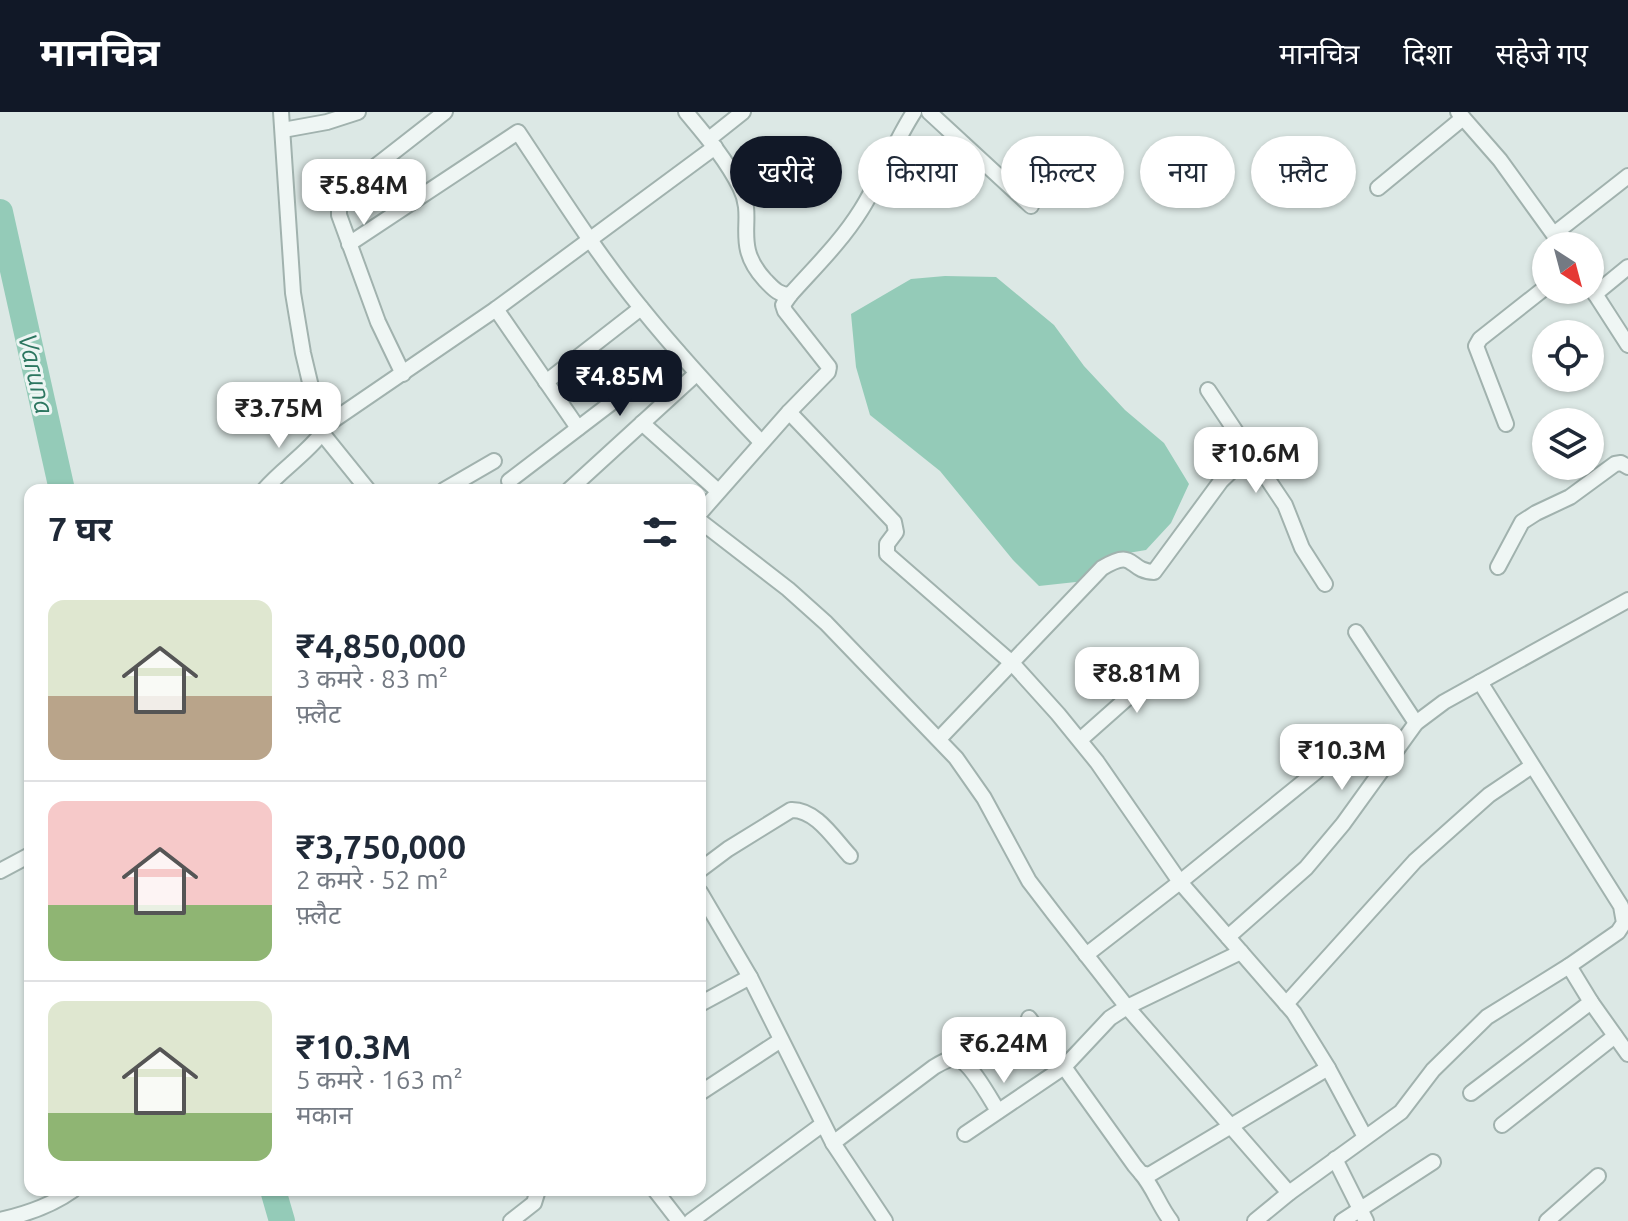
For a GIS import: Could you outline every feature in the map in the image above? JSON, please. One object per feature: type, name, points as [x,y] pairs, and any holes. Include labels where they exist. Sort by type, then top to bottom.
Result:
[{"type":"street","points":[[281,112],[293,293],[303,353],[322,430],[363,484]]},
{"type":"street","points":[[283,130],[327,122],[358,112]]},
{"type":"street","points":[[403,374],[389,348],[349,244],[339,215],[339,202],[345,191],[445,112]]},
{"type":"street","points":[[686,112],[712,143],[742,190],[746,205],[745,231],[750,259],[756,270],[777,292],[790,295]]},
{"type":"street","points":[[269,484],[308,452],[322,430],[496,309],[712,143],[743,112]]},
{"type":"street","points":[[929,112],[1001,178]]},
{"type":"street","points":[[706,506],[828,372],[829,367],[783,305],[845,235],[863,207],[908,115]]},
{"type":"street","points":[[1378,188],[1461,115],[1500,160],[1552,232]]},
{"type":"street","points":[[349,244],[518,132],[589,238],[641,308],[696,374],[761,442]]},
{"type":"street","points":[[1567,232],[1628,176]]},
{"type":"street","points":[[1604,283],[1628,267]]},
{"type":"street","points":[[1506,424],[1476,346],[1480,339],[1532,298]]},
{"type":"street","points":[[1602,304],[1628,345]]},
{"type":"street","points":[[546,382],[641,308]]},
{"type":"street","points":[[496,309],[578,428]]},
{"type":"street","points":[[509,481],[678,352]]},
{"type":"street","points":[[576,484],[696,374]]},
{"type":"street","points":[[1208,390],[1285,505],[1302,548],[1325,584]]},
{"type":"street","points":[[789,412],[894,522],[896,532],[887,544],[887,554],[1012,663],[1080,740],[1180,882],[1286,1004],[1328,1068],[1365,1137]]},
{"type":"street","points":[[642,423],[718,491]]},
{"type":"street","points":[[939,739],[1063,608],[1112,562],[1129,559],[1141,570],[1154,572],[1221,481],[1250,453]]},
{"type":"street","points":[[454,484],[494,461]]},
{"type":"street","points":[[1498,567],[1522,522],[1570,497],[1615,464],[1628,467]]},
{"type":"street","points":[[706,526],[788,589],[826,623],[956,758],[984,798],[1029,881],[1127,1007],[1289,1193]]},
{"type":"street","points":[[1228,937],[1306,868],[1343,824],[1416,723],[1444,702],[1628,600]]},
{"type":"street","points":[[1356,632],[1416,723]]},
{"type":"street","points":[[1080,740],[1169,661]]},
{"type":"street","points":[[1255,1221],[1365,1137],[1384,1127],[1401,1112],[1433,1070],[1487,1017],[1569,966],[1618,932],[1624,923],[1625,915],[1480,682]]},
{"type":"street","points":[[1286,1004],[1424,852],[1489,795],[1532,766]]},
{"type":"street","points":[[1086,955],[1317,771]]},
{"type":"street","points":[[706,866],[757,829],[791,810],[801,809],[812,816],[850,856]]},
{"type":"street","points":[[0,871],[24,858]]},
{"type":"street","points":[[706,902],[750,977],[833,1143],[885,1221]]},
{"type":"street","points":[[965,1134],[1064,1067],[1110,1018],[1241,952]]},
{"type":"street","points":[[1569,966],[1628,1054]]},
{"type":"street","points":[[706,1001],[750,977]]},
{"type":"street","points":[[1471,1093],[1591,1002]]},
{"type":"street","points":[[1029,1018],[1150,1184],[1171,1221]]},
{"type":"street","points":[[1502,1125],[1615,1036]]},
{"type":"street","points":[[706,1089],[781,1040]]},
{"type":"street","points":[[833,1143],[934,1067],[948,1060],[958,1059],[967,1065],[998,1111]]},
{"type":"street","points":[[1141,1173],[1149,1175],[1158,1172],[1328,1068]]},
{"type":"street","points":[[691,1221],[823,1124]]},
{"type":"street","points":[[1335,1159],[1364,1216]]},
{"type":"street","points":[[1342,1221],[1364,1216],[1433,1162]]},
{"type":"street","points":[[1547,1221],[1598,1176]]},
{"type":"street","points":[[0,1220],[36,1211],[65,1196]]},
{"type":"street","points":[[511,1221],[534,1203],[536,1196]]},
{"type":"street","points":[[660,1196],[679,1221]]},
{"type":"shaded area","points":[[996,277],[1054,325],[1084,366],[1125,410],[1164,443],[1189,484],[1171,523],[1146,550],[1116,555],[1085,581],[1039,586],[1013,560],[940,471],[870,415],[856,367],[851,314],[911,279]]},
{"type":"waterway","name":"Varuna","points":[[0,212],[61,484]]},
{"type":"waterway","name":"Varuna","points":[[275,1196],[282,1221]]}]
